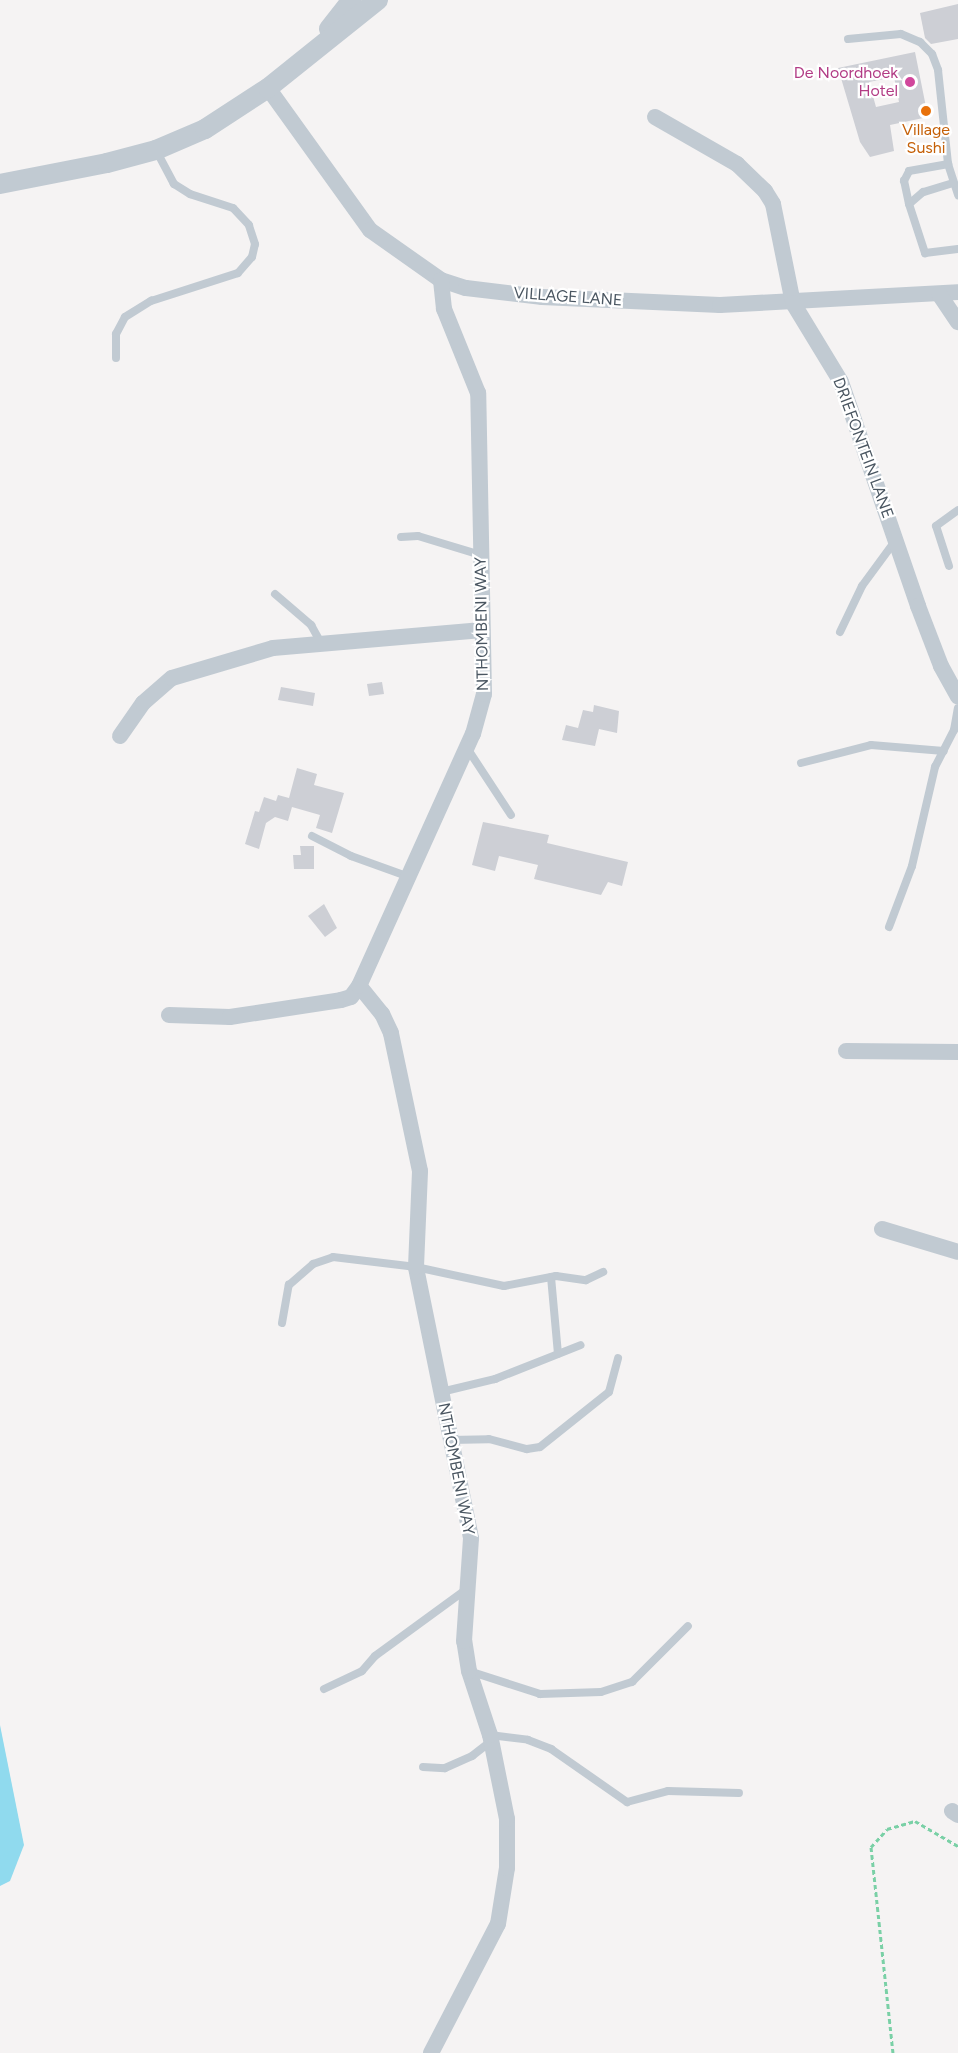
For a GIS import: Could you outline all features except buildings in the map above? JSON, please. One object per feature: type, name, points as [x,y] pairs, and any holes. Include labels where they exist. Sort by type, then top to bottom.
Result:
[{"type":"street","points":[[297,65],[352,0]]},
{"type":"street","points":[[0,184],[156,150],[205,129],[268,88],[378,0]]},
{"type":"street","name":"VILLAGE LANE","points":[[268,88],[370,230],[390,247],[441,280],[489,292],[542,297],[720,305],[793,303],[958,292]]},
{"type":"street","name":"DRIEFONTEIN LANE","points":[[655,117],[737,164],[765,191],[772,204],[793,303],[841,382],[941,666],[958,697]]},
{"type":"street","name":"NTHOMBENI WAY","points":[[438,2049],[482,1962],[504,1903],[507,1819],[491,1738],[469,1671],[464,1641],[471,1538],[416,1266],[420,1171],[388,1022],[359,986],[467,747],[484,694],[478,393],[444,309],[441,280]]},
{"type":"street","points":[[939,294],[958,322]]},
{"type":"street","points":[[120,736],[143,703],[172,678],[282,645],[482,630]]},
{"type":"street","points":[[169,1015],[230,1017],[341,1000],[359,986]]},
{"type":"street","points":[[846,1051],[958,1052]]},
{"type":"street","points":[[882,1230],[958,1252]]},
{"type":"lane","points":[[848,39],[901,34],[920,42],[932,54],[938,70],[948,164],[952,183],[958,195]]},
{"type":"lane","points":[[116,358],[116,334],[125,317],[152,302],[238,273],[252,257],[255,244],[249,225],[233,208],[190,194],[174,184],[156,150]]},
{"type":"lane","points":[[948,164],[909,171],[904,181],[925,253],[958,249]]},
{"type":"lane","points":[[909,204],[912,197],[952,183]]},
{"type":"lane","points":[[949,566],[936,526],[958,510]]},
{"type":"lane","points":[[401,537],[418,536],[481,555]]},
{"type":"lane","points":[[840,632],[862,586],[896,538]]},
{"type":"lane","points":[[275,594],[311,626],[320,641]]},
{"type":"lane","points":[[889,927],[912,866],[935,767],[944,751],[958,708]]},
{"type":"lane","points":[[801,763],[871,745],[944,751]]},
{"type":"lane","points":[[467,747],[511,815]]},
{"type":"lane","points":[[312,836],[351,856],[409,877]]},
{"type":"lane","points":[[282,1323],[289,1285],[302,1271],[323,1260],[367,1258],[416,1266],[504,1286],[551,1277],[586,1280],[603,1272]]},
{"type":"lane","points":[[551,1277],[558,1354]]},
{"type":"lane","points":[[441,1392],[495,1379],[581,1345]]},
{"type":"lane","points":[[450,1440],[489,1439],[527,1449],[540,1447],[609,1392],[618,1358]]},
{"type":"lane","points":[[324,1689],[362,1671],[375,1656],[467,1589]]},
{"type":"lane","points":[[469,1671],[540,1694],[602,1692],[632,1682],[688,1626]]},
{"type":"lane","points":[[423,1767],[445,1768],[472,1756],[491,1738],[528,1740],[551,1749],[627,1802],[668,1791],[739,1793]]},
{"type":"path","points":[[893,2053],[871,1847],[887,1829],[915,1821],[958,1846]]},
{"type":"water","points":[[0,1725],[24,1845],[10,1881],[0,1886]]},
{"type":"place","name":"De Noordhoek Hotel","points":[[910,82]]},
{"type":"place","name":"Village Sushi","points":[[926,111]]}]
